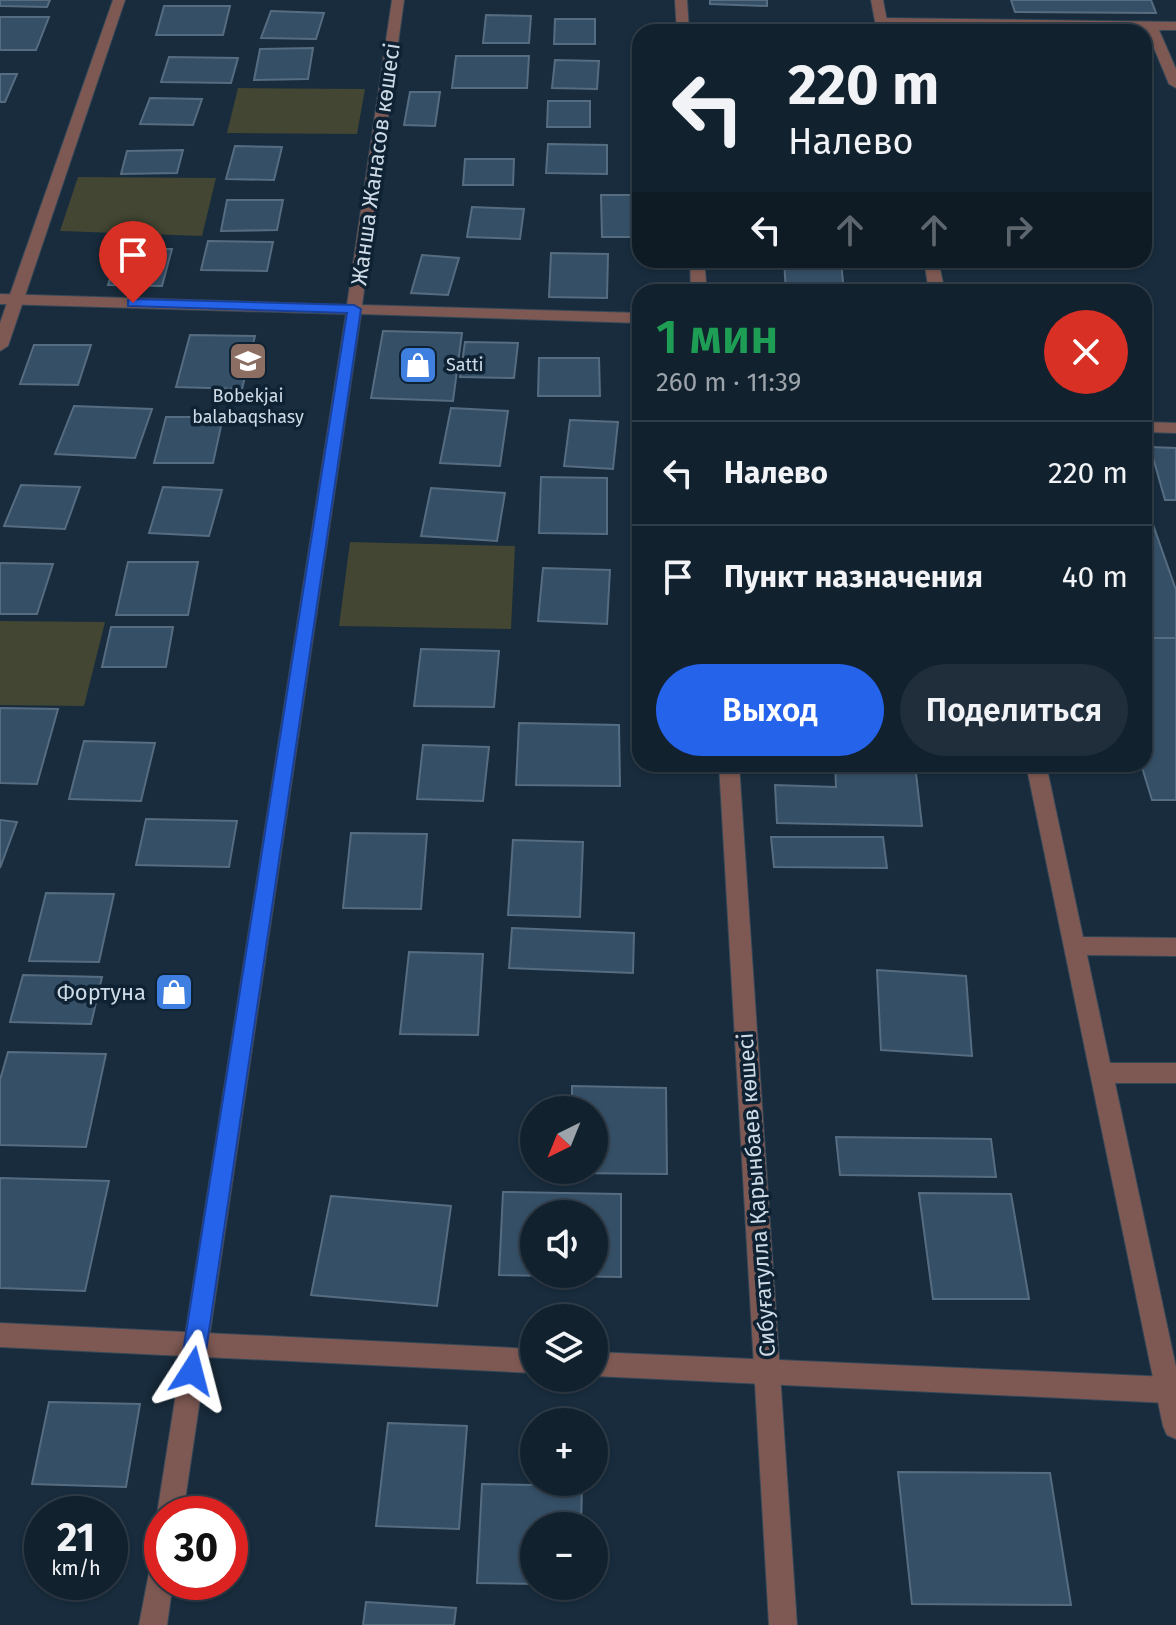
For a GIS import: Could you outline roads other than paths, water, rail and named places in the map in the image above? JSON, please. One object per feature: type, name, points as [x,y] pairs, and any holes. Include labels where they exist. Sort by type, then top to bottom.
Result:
[{"type":"street","points":[[0,346],[119,0]]},
{"type":"street","name":"Жанша Жанасов көшесі","points":[[173,1496],[354,309],[398,0]]},
{"type":"street","points":[[681,0],[682,24]]},
{"type":"street","points":[[877,0],[881,24]]},
{"type":"street","points":[[1152,26],[1176,26]]},
{"type":"street","points":[[1152,28],[1176,84]]},
{"type":"street","points":[[0,299],[632,318]]},
{"type":"street","points":[[1152,427],[1176,428]]},
{"type":"street","name":"Сибуғатулла Қарынбаев көшесі","points":[[729,772],[783,1625]]},
{"type":"street","points":[[1038,772],[1176,1426]]},
{"type":"street","points":[[1074,946],[1176,947]]},
{"type":"street","points":[[1100,1073],[1176,1073]]},
{"type":"street","points":[[0,1335],[520,1360]]},
{"type":"street","points":[[608,1365],[1169,1390]]},
{"type":"street","points":[[153,1625],[157,1600]]},
{"type":"place","name":"Bobekjai balabaqshasy","points":[[248,361]]},
{"type":"place","name":"Satti","points":[[418,365]]},
{"type":"place","name":"Фортуна","points":[[174,992]]}]
